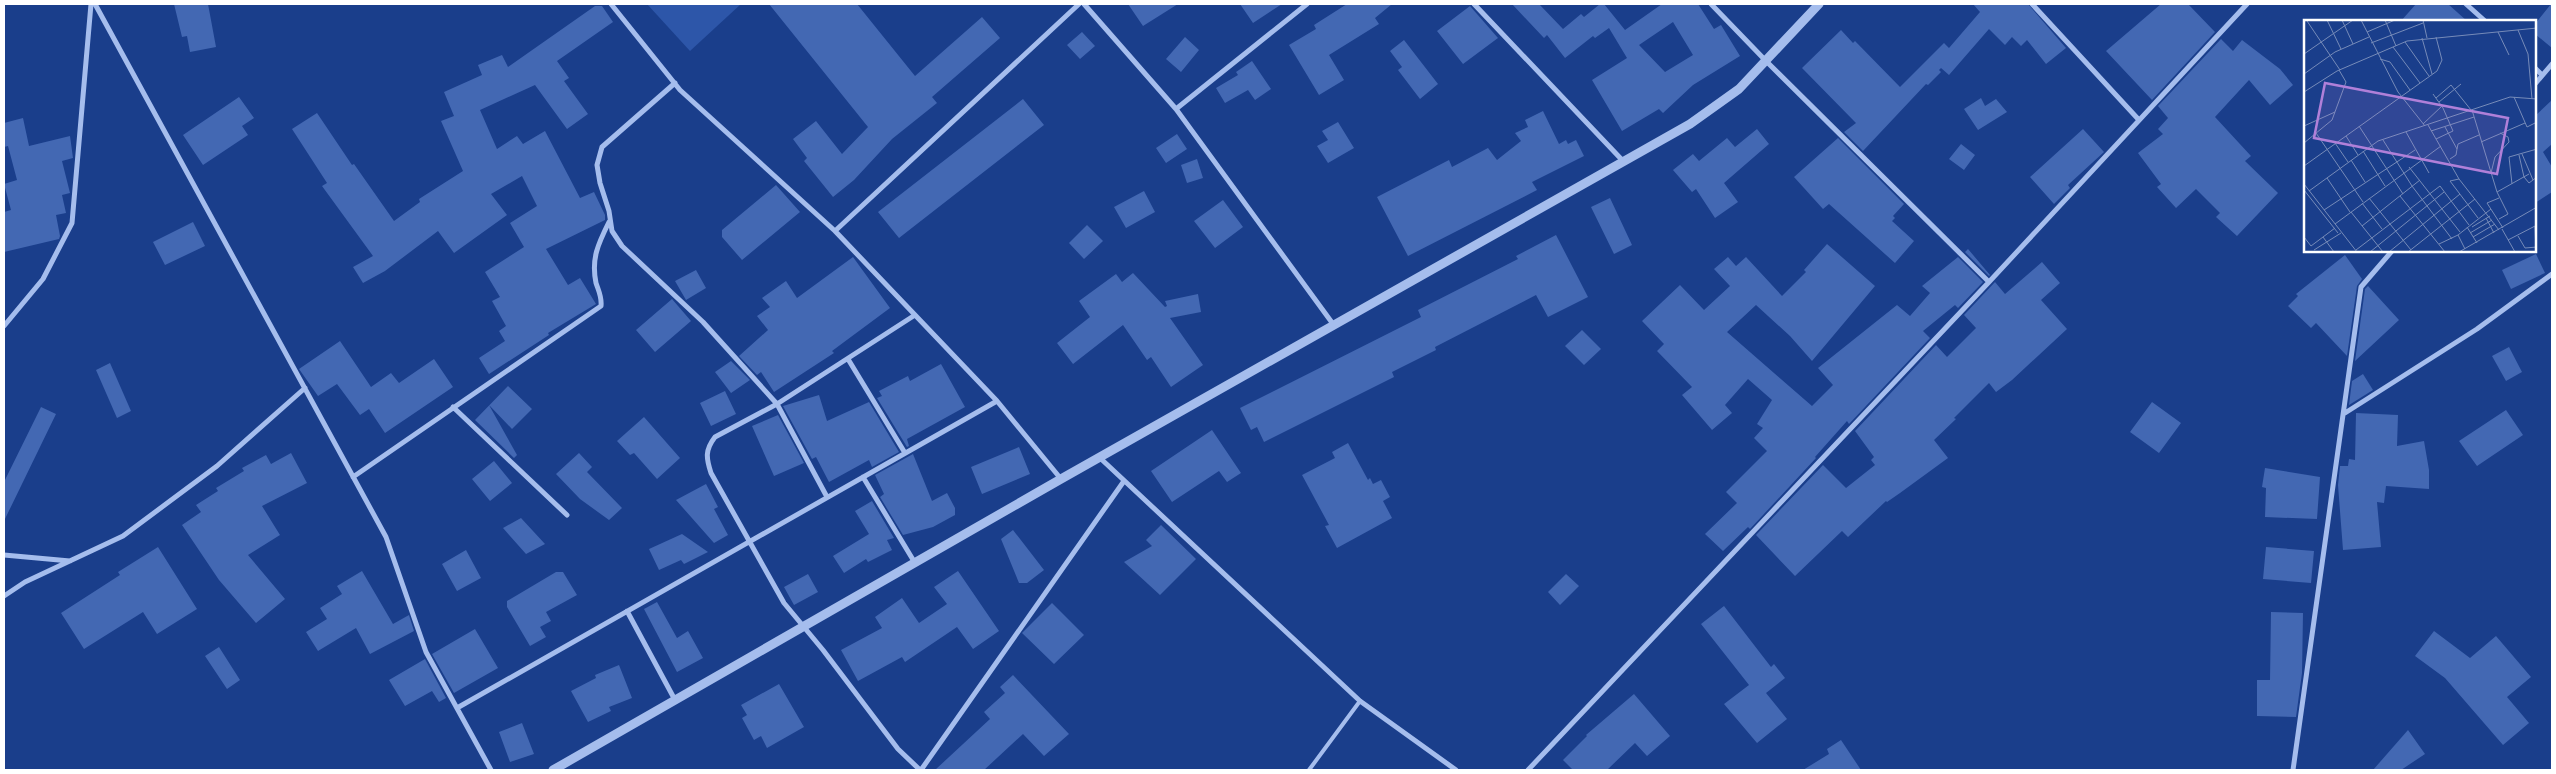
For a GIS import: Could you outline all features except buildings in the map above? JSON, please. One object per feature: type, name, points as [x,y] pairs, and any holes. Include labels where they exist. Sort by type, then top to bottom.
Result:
[{"type":"street","points":[[4,326],[43,279],[72,223],[91,4]]},
{"type":"street","points":[[95,4],[386,537],[426,652],[491,770]]},
{"type":"street","points":[[611,4],[675,83],[835,231],[997,401],[1061,479]]},
{"type":"street","points":[[835,231],[1079,4]]},
{"type":"street","points":[[1084,4],[1176,109],[1333,324]]},
{"type":"street","points":[[1176,109],[1307,4]]},
{"type":"street","points":[[1474,4],[1624,162]]},
{"type":"street","points":[[1711,4],[1766,62],[1989,282]]},
{"type":"street","points":[[553,770],[1099,457],[1624,162],[1697,119],[1739,89],[1819,4]]},
{"type":"street","points":[[2032,4],[2139,120]]},
{"type":"street","points":[[1528,770],[1989,282],[2247,4]]},
{"type":"street","points":[[2466,4],[2484,20]]},
{"type":"street","points":[[2536,83],[2552,64]]},
{"type":"street","points":[[2536,69],[2542,75]]},
{"type":"street","points":[[675,83],[602,147],[597,165],[600,183],[609,211],[609,222],[612,231],[622,246],[703,322],[777,404],[827,497]]},
{"type":"street","points":[[353,476],[453,407],[503,376],[601,306],[602,298],[593,267],[595,248],[609,222]]},
{"type":"street","points":[[2293,770],[2345,413],[2361,287],[2391,252]]},
{"type":"street","points":[[2345,413],[2477,329],[2552,274]]},
{"type":"street","points":[[915,315],[777,404],[715,437],[708,446],[706,458],[711,473],[784,603],[898,749],[920,770],[1124,481]]},
{"type":"street","points":[[848,359],[905,453]]},
{"type":"street","points":[[4,596],[25,582],[123,536],[218,466],[306,388]]},
{"type":"street","points":[[457,708],[997,401]]},
{"type":"street","points":[[453,407],[567,515]]},
{"type":"street","points":[[1099,457],[1360,701],[1456,770]]},
{"type":"street","points":[[863,477],[915,563]]},
{"type":"street","points":[[4,555],[70,561]]},
{"type":"street","points":[[627,611],[675,701]]},
{"type":"lane","points":[[1309,770],[1360,701]]},
{"type":"shaded area","points":[[647,4],[741,4],[690,51]]}]
